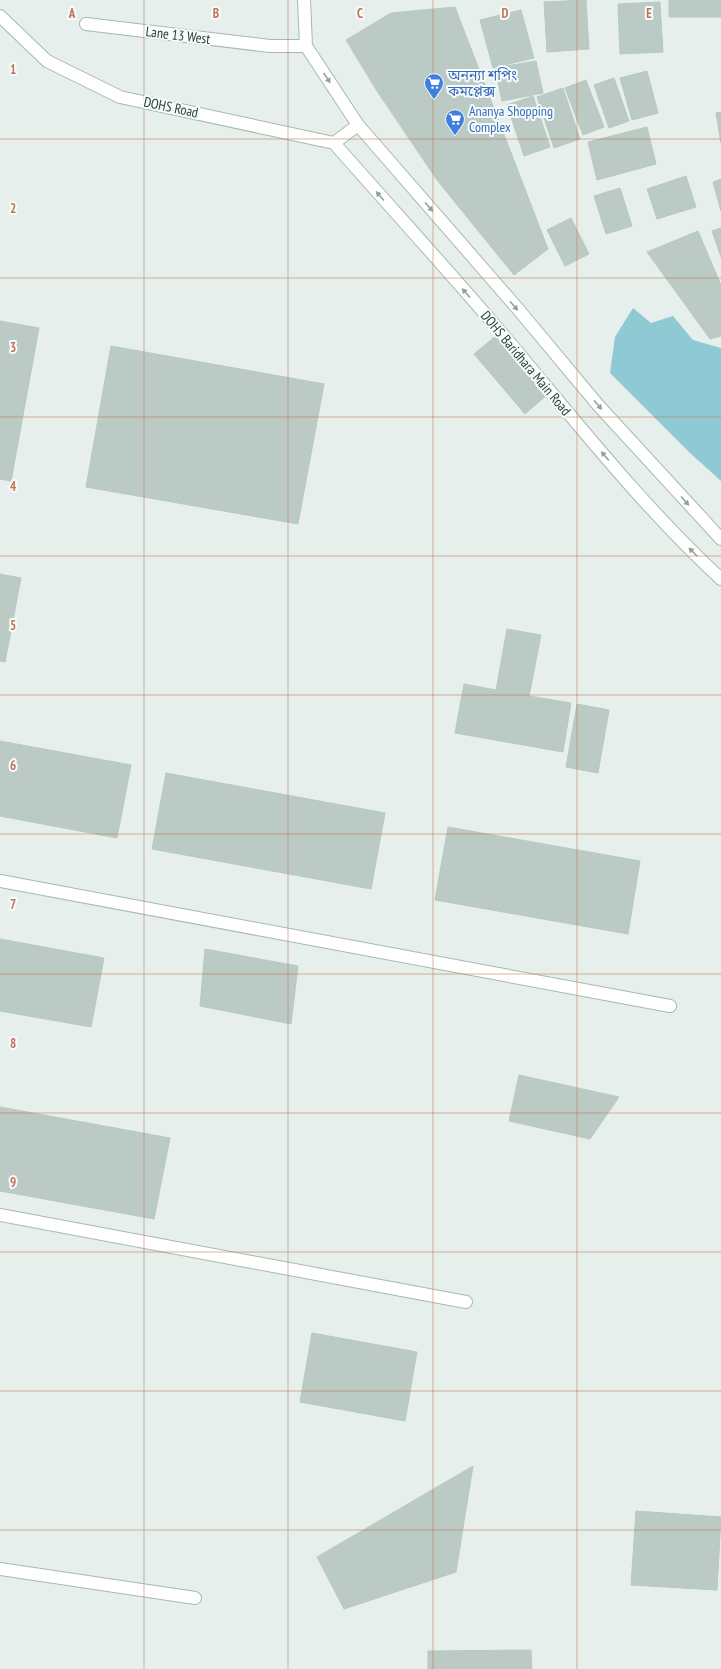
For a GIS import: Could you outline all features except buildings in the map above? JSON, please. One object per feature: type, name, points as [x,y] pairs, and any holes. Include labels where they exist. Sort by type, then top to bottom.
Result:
[{"type":"street","points":[[304,0],[306,46]]},
{"type":"street","name":"DOHS Road","points":[[0,16],[47,60],[120,97],[334,144]]},
{"type":"street","name":"Lane 13 West","points":[[86,24],[270,46],[306,46]]},
{"type":"street","name":"DOHS Baridhara Main Road","points":[[306,46],[358,125],[518,309],[598,405],[721,540]]},
{"type":"street","points":[[334,144],[358,125]]},
{"type":"street","name":"DOHS Baridhara Main Road","points":[[334,144],[495,326],[618,472],[692,552],[721,579]]},
{"type":"street","points":[[0,881],[670,1006]]},
{"type":"street","points":[[0,1215],[466,1302]]},
{"type":"street","points":[[0,1569],[195,1598]]},
{"type":"water","points":[[633,308],[651,323],[673,316],[693,340],[721,348],[721,481],[689,452],[610,373],[615,337]]},
{"type":"place","name":"অনন্যা শপিং কমপ্লেক্স","points":[[434,100]]},
{"type":"place","name":"Ananya Shopping Complex","points":[[455,136]]}]
